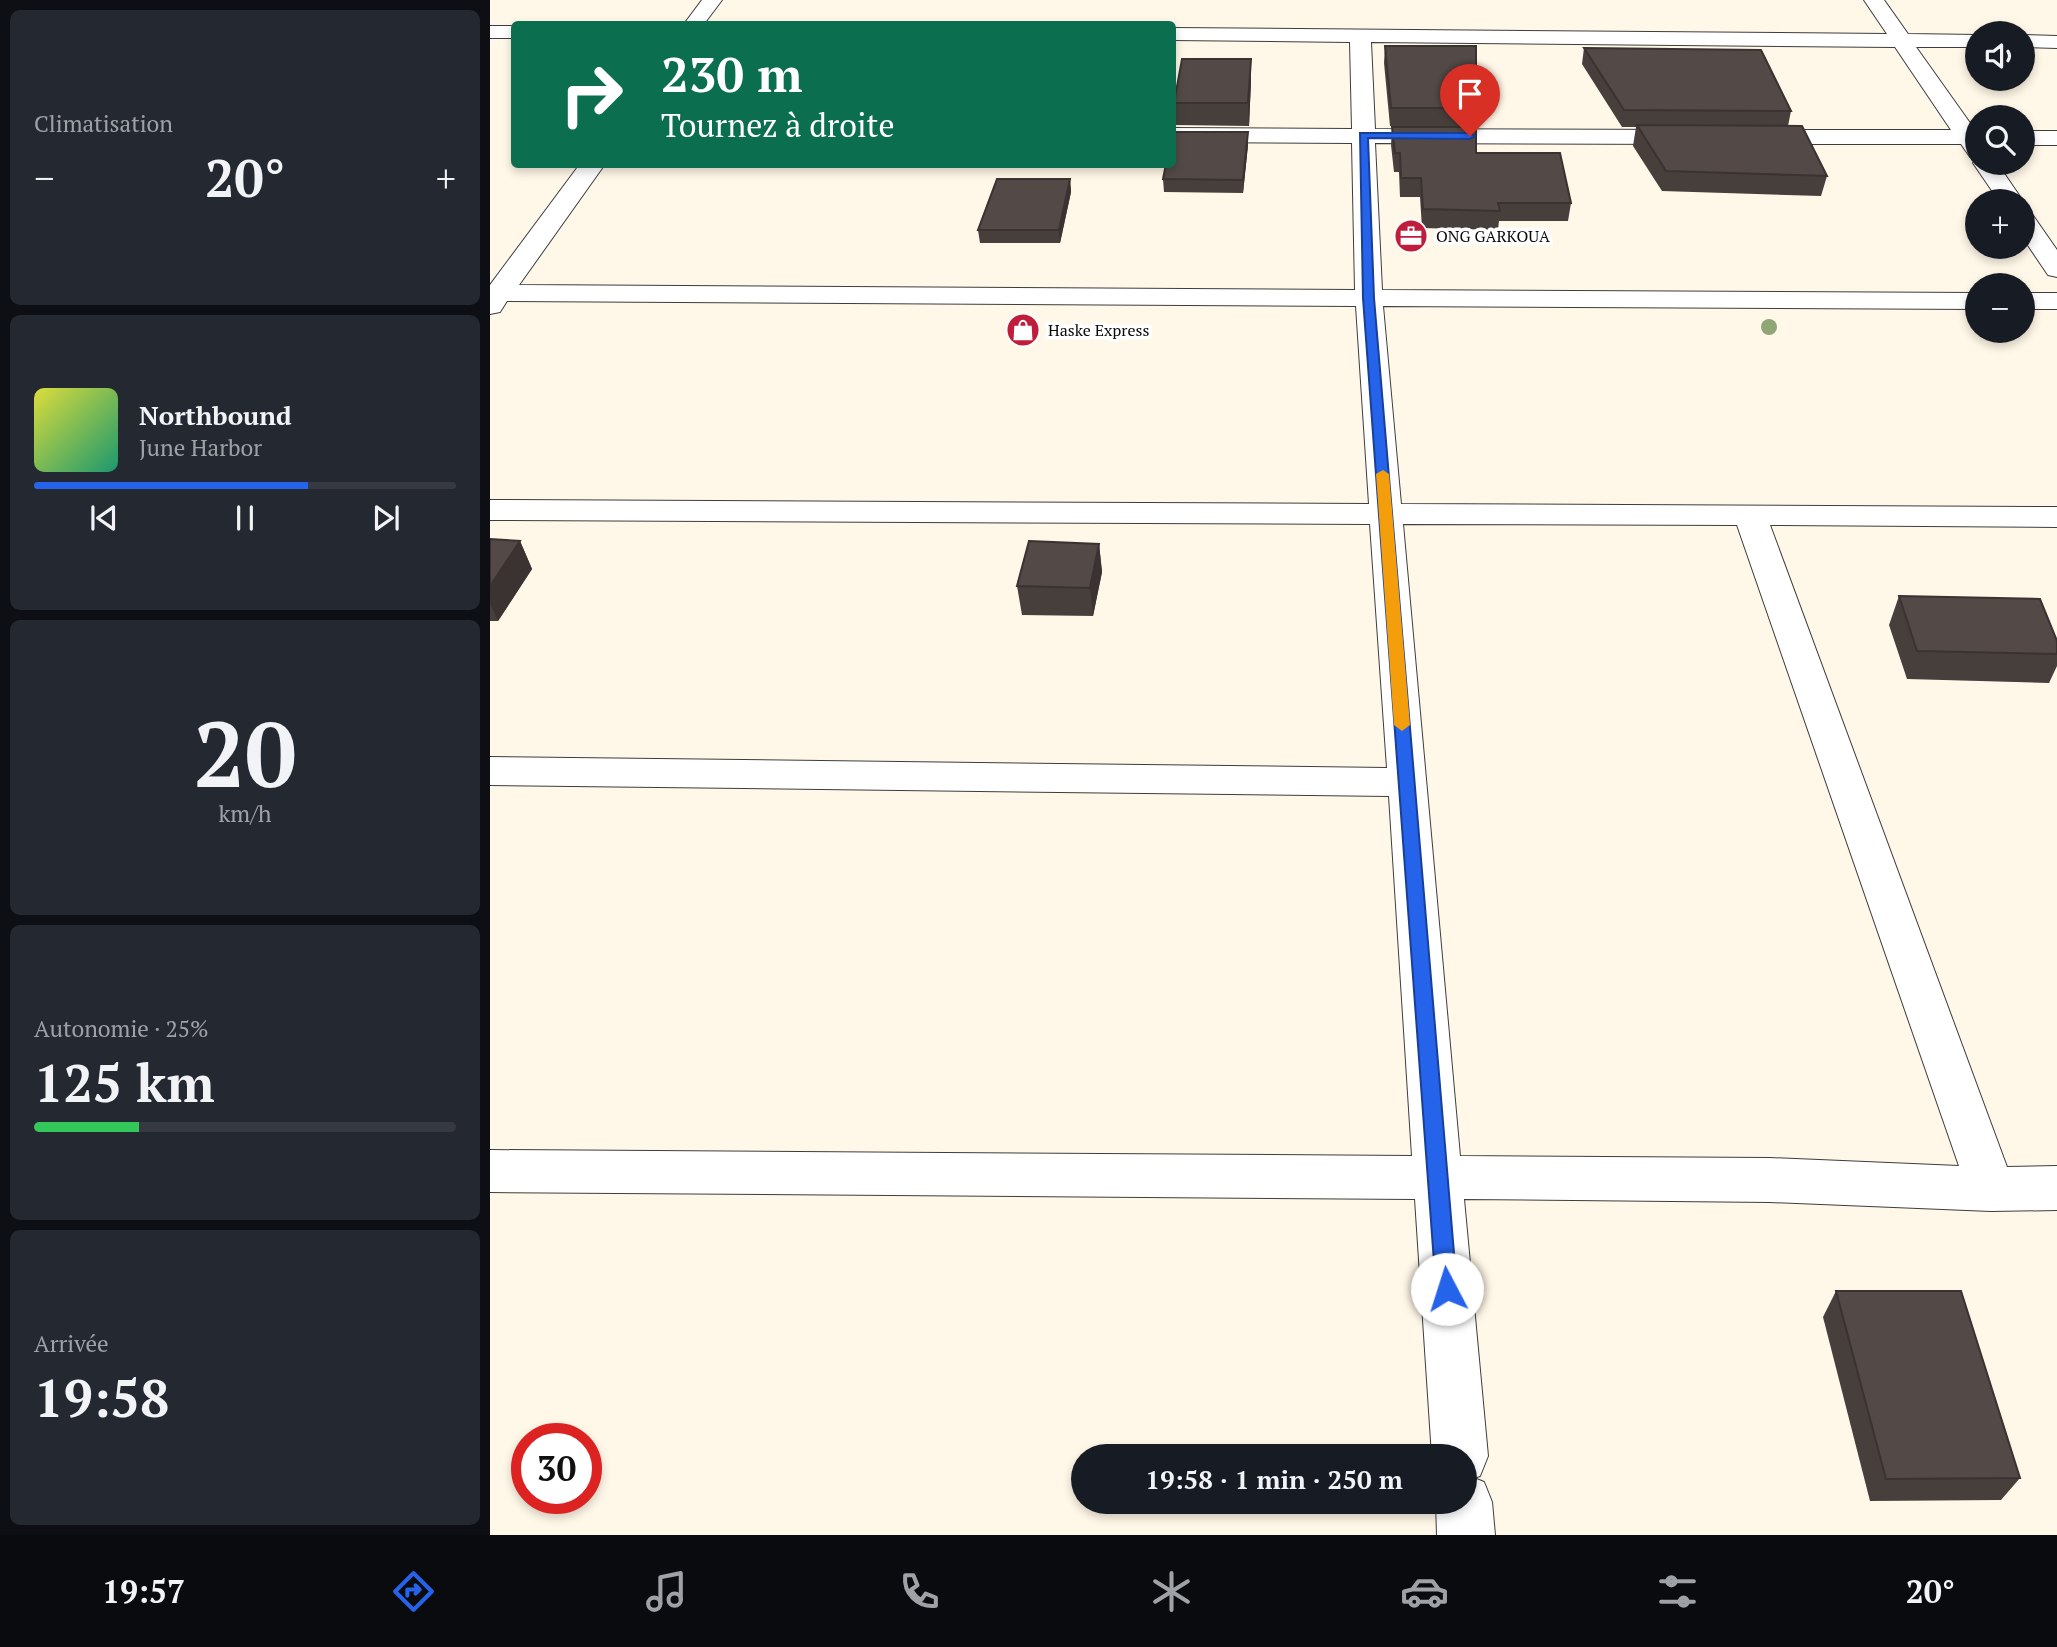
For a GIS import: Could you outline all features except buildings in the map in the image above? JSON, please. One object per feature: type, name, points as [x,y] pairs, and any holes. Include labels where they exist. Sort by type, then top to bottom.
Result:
[{"type":"street","points":[[696,21],[712,0]]},
{"type":"street","points":[[1874,0],[1965,129]]},
{"type":"street","points":[[490,32],[511,32]]},
{"type":"street","points":[[1176,34],[1965,41]]},
{"type":"street","points":[[1360,36],[1369,298],[1459,1444]]},
{"type":"street","points":[[2035,41],[2057,42]]},
{"type":"street","points":[[1176,135],[1710,137]]},
{"type":"street","points":[[1737,137],[1965,142]]},
{"type":"street","points":[[2035,138],[2057,138]]},
{"type":"street","points":[[493,297],[590,168]]},
{"type":"street","points":[[2035,237],[2057,269]]},
{"type":"street","points":[[493,297],[1965,301]]},
{"type":"street","points":[[2035,301],[2057,301]]},
{"type":"street","points":[[490,510],[2057,517]]},
{"type":"street","points":[[1750,516],[1991,1189]]},
{"type":"street","points":[[490,771],[1406,782]]},
{"type":"street","points":[[490,1171],[1770,1180],[1991,1189],[2057,1188]]},
{"type":"street","points":[[1465,1514],[1466,1535]]},
{"type":"slow traffic","points":[[1383,474],[1402,725]]},
{"type":"place","name":"ONG GARKOUA","points":[[1411,236]]},
{"type":"place","name":"Haske Express","points":[[1023,330]]},
{"type":"route","points":[[1447,1289],[1369,298],[1364,135],[1470,136]]}]
